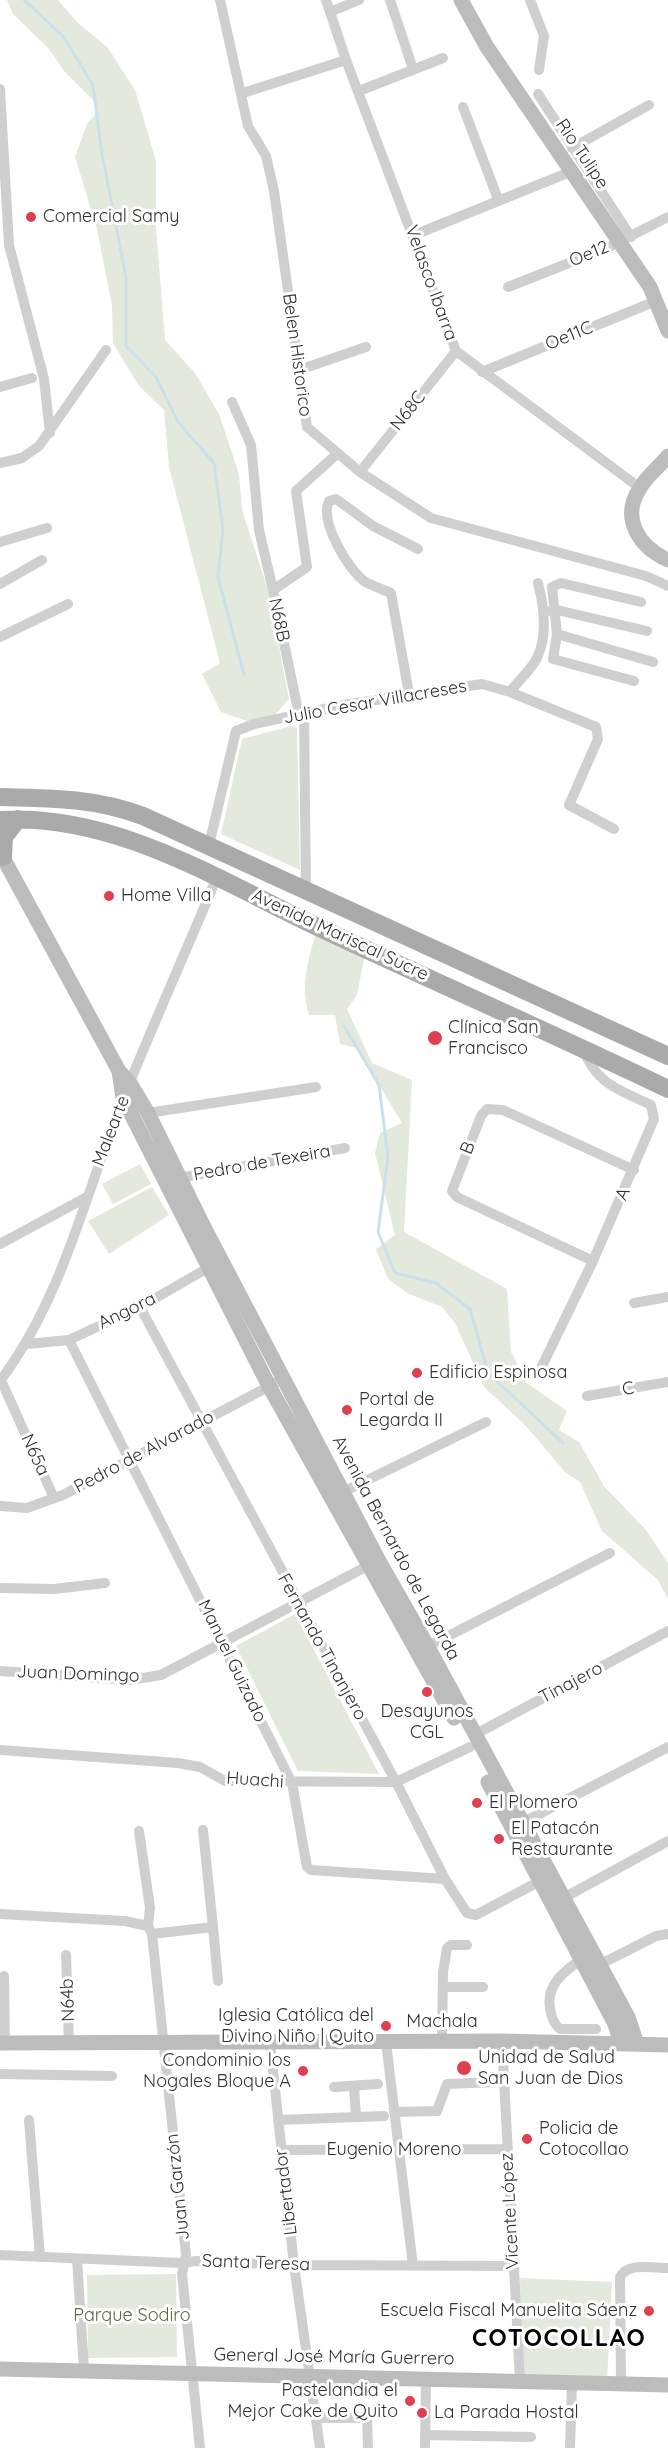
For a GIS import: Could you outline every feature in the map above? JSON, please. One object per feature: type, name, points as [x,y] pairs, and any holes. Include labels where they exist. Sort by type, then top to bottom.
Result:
[{"type":"main road","points":[[0,786],[35,797]]},
{"type":"main road","name":"Avenida Mariscal Sucre","points":[[0,797],[78,799],[121,807],[209,845],[306,892],[668,1056]]},
{"type":"main road","name":"Avenida Mariscal Sucre","points":[[9,820],[44,820],[85,827],[150,848],[218,877],[321,929],[668,1089]]},
{"type":"main road","points":[[1,854],[9,820]]},
{"type":"street","name":"Belen Historico","points":[[220,0],[243,93],[248,126],[266,156],[274,191],[307,427],[360,472],[431,518],[646,576],[668,586]]},
{"type":"street","name":"Velasco Ibarra","points":[[326,0],[346,60],[456,351],[640,488]]},
{"type":"street","points":[[330,12],[359,0]]},
{"type":"street","points":[[390,0],[413,69]]},
{"type":"street","name":"Rio Tulipe","points":[[461,0],[487,47],[570,172],[625,239],[650,287],[668,331]]},
{"type":"street","points":[[530,0],[543,28],[539,70]]},
{"type":"street","points":[[359,92],[444,58]]},
{"type":"street","points":[[243,93],[346,60]]},
{"type":"street","points":[[0,89],[4,246],[45,379],[50,433]]},
{"type":"street","points":[[538,94],[625,239]]},
{"type":"street","points":[[572,148],[649,105]]},
{"type":"street","points":[[463,107],[498,199]]},
{"type":"street","points":[[414,235],[498,199],[570,172]]},
{"type":"street","name":"Oe12","points":[[508,287],[625,239],[668,217]]},
{"type":"street","name":"Oe11C","points":[[482,372],[656,301]]},
{"type":"street","points":[[299,370],[366,347]]},
{"type":"street","points":[[0,463],[22,458],[39,446],[106,350]]},
{"type":"street","name":"N68C","points":[[360,472],[456,351]]},
{"type":"street","points":[[0,387],[32,378]]},
{"type":"street","points":[[232,402],[251,445],[259,530],[273,591]]},
{"type":"street","name":"N68B","points":[[306,892],[302,714],[273,591],[307,567],[296,492],[338,453]]},
{"type":"street","points":[[668,456],[640,488],[632,510],[633,527],[643,544],[668,560]]},
{"type":"street","points":[[409,694],[391,593],[363,580],[346,560],[327,523],[326,506],[329,501],[336,498],[373,526],[418,549]]},
{"type":"street","points":[[0,542],[47,528]]},
{"type":"street","points":[[0,584],[42,560]]},
{"type":"street","points":[[510,692],[537,658],[544,613],[538,583]]},
{"type":"street","points":[[634,681],[553,658],[557,634],[552,587],[558,583],[641,602]]},
{"type":"street","points":[[0,637],[69,604]]},
{"type":"street","points":[[544,613],[556,610],[647,631]]},
{"type":"street","points":[[557,634],[653,662]]},
{"type":"street","name":"Julio Cesar Villacreses","points":[[209,845],[236,731],[254,724],[302,714],[409,694],[482,684],[510,692],[596,727],[598,740],[569,805],[614,829]]},
{"type":"street","name":"Avenida Bernardo de Legarda","points":[[1,854],[119,1071],[130,1083],[148,1113],[179,1178],[269,1386],[423,1649],[558,1900],[628,2018],[637,2044]]},
{"type":"street","name":"Malearte","points":[[0,1381],[27,1344],[45,1310],[123,1098],[218,877]]},
{"type":"street","name":"A","points":[[542,1366],[653,1128],[655,1111],[651,1105],[600,1079],[588,1064],[583,1048]]},
{"type":"street","name":"Avenida Bernardo de Legarda","points":[[119,1071],[123,1098],[215,1264],[283,1378],[343,1492],[373,1563]]},
{"type":"street","points":[[148,1113],[316,1087]]},
{"type":"street","name":"B","points":[[592,1262],[457,1197],[452,1191],[481,1116],[487,1109],[503,1110],[634,1170]]},
{"type":"street","name":"Pedro de Texeira","points":[[179,1178],[345,1148]]},
{"type":"street","points":[[0,1244],[87,1197]]},
{"type":"street","name":"Angora","points":[[27,1344],[69,1340],[140,1307],[215,1264]]},
{"type":"street","points":[[634,1303],[668,1297]]},
{"type":"street","name":"Fernando Tinanjero","points":[[140,1307],[396,1782],[445,1879],[471,1915],[540,1881]]},
{"type":"street","name":"Manuel Guizado","points":[[69,1340],[292,1783],[306,1862],[310,1870],[445,1879]]},
{"type":"street","name":"Pedro de Alvarado","points":[[0,1506],[27,1508],[54,1498],[283,1378]]},
{"type":"street","name":"N65a","points":[[0,1381],[54,1498]]},
{"type":"street","name":"C","points":[[587,1396],[668,1382]]},
{"type":"street","points":[[343,1492],[486,1422]]},
{"type":"street","points":[[423,1649],[610,1553]]},
{"type":"street","name":"Juan Domingo","points":[[0,1671],[130,1680],[161,1675],[373,1563]]},
{"type":"street","points":[[0,1588],[54,1589],[105,1583]]},
{"type":"street","name":"Tinajero","points":[[472,1741],[668,1631]]},
{"type":"street","name":"Huachi","points":[[0,1749],[178,1763],[200,1767],[225,1781],[396,1782],[472,1741]]},
{"type":"street","points":[[517,1825],[668,1747]]},
{"type":"street","name":"Avenida Bernardo de Legarda","points":[[517,1825],[540,1881],[558,1900],[582,1959],[615,2024],[621,2044]]},
{"type":"street","points":[[203,1830],[218,1980]]},
{"type":"street","name":"Juan Garzón","points":[[139,1831],[150,1908],[150,1930],[186,2255],[182,2263],[200,2448]]},
{"type":"street","points":[[558,1900],[668,1840]]},
{"type":"street","points":[[0,1914],[125,1921],[150,1930],[213,1927]]},
{"type":"street","points":[[598,1965],[656,1936],[668,1934]]},
{"type":"street","points":[[442,2043],[443,1987],[447,1948],[450,1945],[467,1945]]},
{"type":"street","name":"N64b","points":[[66,1955],[69,2044]]},
{"type":"street","points":[[582,1959],[552,1987],[549,1999],[551,2012],[560,2029],[596,2028]]},
{"type":"street","points":[[2,2043],[4,1976]]},
{"type":"street","points":[[443,1987],[483,1988]]},
{"type":"street","name":"Machala","points":[[2,2043],[502,2041],[668,2045]]},
{"type":"street","name":"Vicente López","points":[[502,2041],[520,2381]]},
{"type":"street","name":"Libertador","points":[[270,2042],[294,2265],[320,2448]]},
{"type":"street","points":[[386,2042],[389,2114],[399,2151],[413,2266]]},
{"type":"street","points":[[0,2074],[112,2076]]},
{"type":"street","points":[[278,2120],[437,2111],[447,2084],[495,2082]]},
{"type":"street","points":[[334,2087],[378,2084]]},
{"type":"street","points":[[354,2086],[356,2117]]},
{"type":"street","points":[[29,2120],[40,2258]]},
{"type":"street","name":"Eugenio Moreno","points":[[280,2150],[507,2149]]},
{"type":"street","name":"Santa Teresa","points":[[0,2255],[182,2263],[196,2261],[294,2265],[513,2266]]},
{"type":"street","points":[[77,2259],[84,2370]]},
{"type":"street","points":[[621,2384],[620,2277],[623,2271],[630,2268],[668,2268]]},
{"type":"street","name":"General José María Guerrero","points":[[0,2369],[668,2385]]},
{"type":"street","points":[[425,2448],[426,2379]]},
{"type":"street","points":[[570,2448],[572,2383]]},
{"type":"street","points":[[316,2418],[367,2418],[368,2448]]},
{"type":"street","points":[[425,2435],[531,2437]]},
{"type":"green space","points":[[7,0],[58,0],[78,23],[108,48],[135,90],[156,161],[156,228],[165,340],[195,373],[219,414],[239,474],[242,510],[269,593],[289,699],[273,717],[247,721],[221,712],[202,674],[220,663],[169,467],[164,410],[139,386],[113,343],[112,306],[97,229],[75,157],[87,124],[97,112],[93,100],[64,71],[49,49],[13,14]]},
{"type":"green space","points":[[291,726],[297,728],[300,870],[221,834],[242,739]]},
{"type":"green space","points":[[317,930],[366,949],[357,995],[347,1009],[372,1063],[412,1080],[404,1232],[507,1289],[511,1352],[527,1383],[567,1411],[559,1430],[579,1442],[604,1486],[646,1530],[668,1563],[668,1599],[658,1580],[602,1531],[580,1482],[566,1473],[525,1425],[484,1387],[455,1323],[442,1307],[407,1293],[388,1279],[376,1249],[395,1235],[375,1153],[380,1133],[402,1123],[357,1048],[340,1044],[335,1015],[309,1015],[305,983]]},
{"type":"green space","points":[[140,1164],[151,1184],[113,1204],[102,1184]]},
{"type":"green space","points":[[152,1187],[169,1215],[109,1254],[88,1221]]},
{"type":"green space","points":[[295,1614],[379,1774],[298,1771],[236,1646]]},
{"type":"green space","name":"Parque Sodiro","points":[[176,2274],[177,2357],[88,2358],[87,2275]]},
{"type":"green space","points":[[520,2278],[612,2282],[607,2381],[523,2375]]},
{"type":"waterway","points":[[24,0],[63,36],[93,85],[102,154],[126,277],[126,346],[156,377],[178,422],[214,463],[223,529],[218,577],[244,675]]},
{"type":"waterway","points":[[344,1026],[379,1085],[388,1157],[378,1232],[395,1273],[436,1283],[470,1309],[488,1373],[563,1443]]},
{"type":"place","name":"Comercial Samy","points":[[31,217]]},
{"type":"place","name":"Home Villa","points":[[109,896]]},
{"type":"place","name":"Clínica San Francisco","points":[[435,1038]]},
{"type":"place","name":"Edificio Espinosa","points":[[417,1373]]},
{"type":"place","name":"Portal de Legarda II","points":[[347,1410]]},
{"type":"place","name":"Desayunos CGL","points":[[427,1692]]},
{"type":"place","name":"El Plomero","points":[[477,1803]]},
{"type":"place","name":"El Patacón Restaurante","points":[[499,1839]]},
{"type":"place","name":"Iglesia Católica del Divino Niño | Quito","points":[[386,2026]]},
{"type":"place","name":"Unidad de Salud San Juan de Dios","points":[[464,2068]]},
{"type":"place","name":"Condominio los Nogales Bloque A","points":[[303,2071]]},
{"type":"place","name":"Policia de Cotocollao","points":[[527,2139]]},
{"type":"place","name":"Escuela Fiscal Manuelita Sáenz","points":[[649,2311]]},
{"type":"place","name":"Pastelandia el Mejor Cake de Quito","points":[[410,2401]]},
{"type":"place","name":"La Parada Hostal","points":[[422,2413]]},
{"type":"district","name":"COTOCOLLAO","points":[[559,2339]]}]
